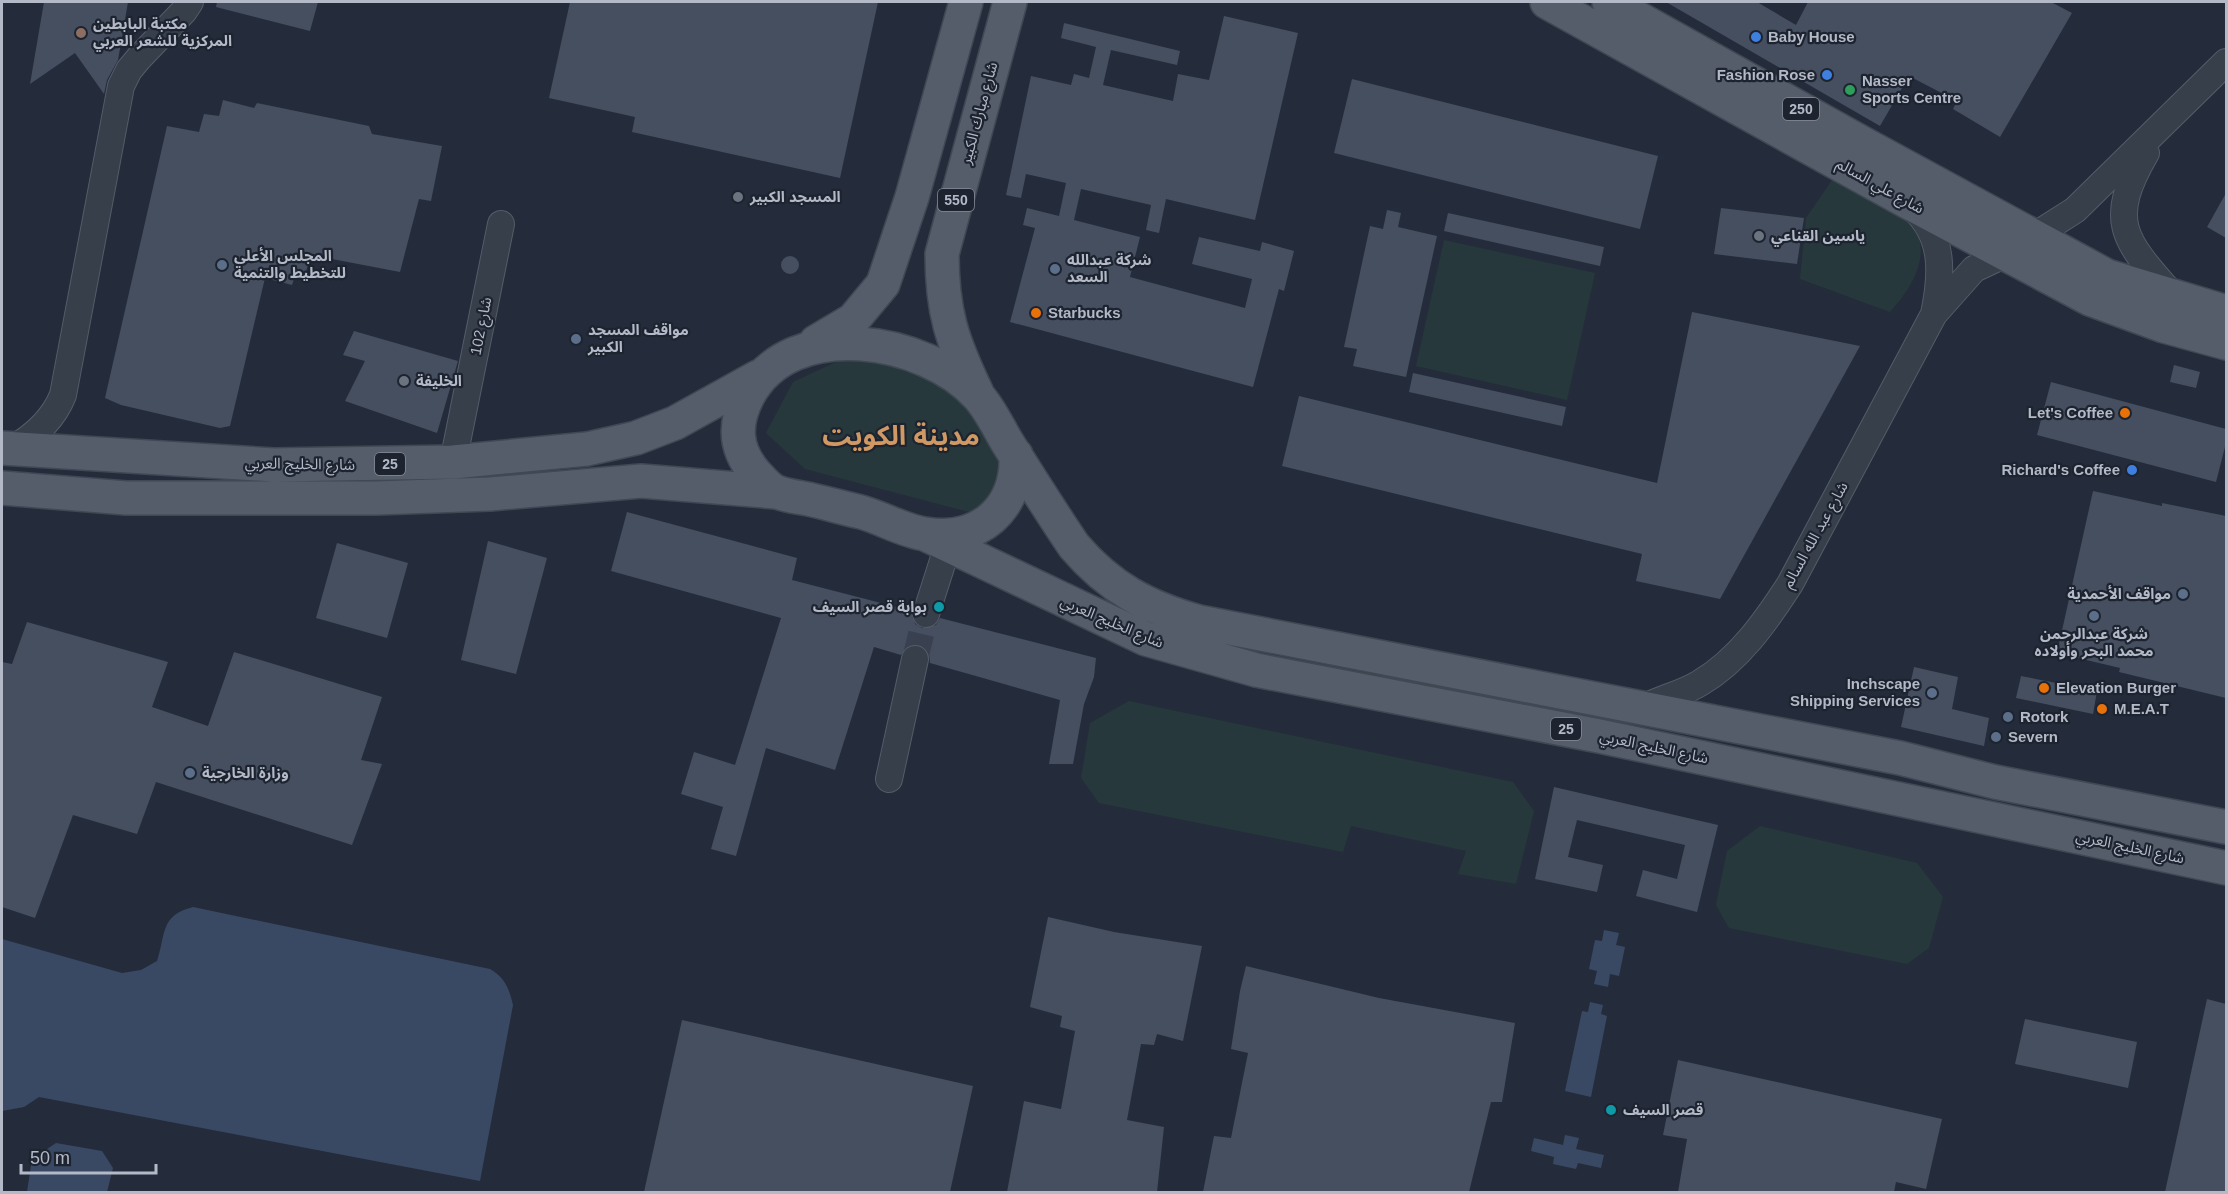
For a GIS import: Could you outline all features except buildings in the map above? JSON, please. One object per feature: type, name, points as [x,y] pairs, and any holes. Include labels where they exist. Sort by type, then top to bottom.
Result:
[{"type":"main road","points":[[800,349],[836,332],[853,320],[883,284],[944,84],[966,2]]},
{"type":"main road","name":"شارع مبارك الكبير","points":[[979,397],[955,348],[942,293],[942,254],[1010,2]]},
{"type":"main road","name":"شارع علي السالم","points":[[1547,2],[1906,201],[2090,299],[2164,326],[2226,343]]},
{"type":"main road","name":"شارع علي السالم","points":[[1609,2],[2107,276],[2226,312]]},
{"type":"main road","points":[[944,84],[932,159],[937,168],[951,173],[970,148]]},
{"type":"main road","name":"25","points":[[2,488],[126,498],[365,498],[490,494],[641,481],[776,492],[877,517],[937,539],[971,531],[995,515],[1006,501],[1015,483],[1016,455],[979,397],[956,376],[909,355],[888,349],[844,343],[800,349],[762,374],[743,406],[737,433],[744,460],[776,492]]},
{"type":"main road","name":"شارع الخليج العربي","points":[[7,448],[274,465],[453,462],[587,449],[636,438],[675,423],[762,374]]},
{"type":"main road","name":"شارع الخليج العربي","points":[[1016,455],[1074,546],[1090,565],[1115,586],[1160,611],[1199,622],[1645,707],[1900,758],[1995,782],[2226,827]]},
{"type":"main road","name":"شارع الخليج العربي","points":[[937,539],[1146,639],[1256,670],[1599,736],[2226,868]]},
{"type":"street","points":[[7,448],[44,426],[57,410],[63,395],[122,86],[129,70],[190,2]]},
{"type":"street","name":"شارع عبد الله السالم","points":[[1645,707],[1699,684],[1717,672],[1733,658],[1763,623],[1790,584],[1935,314],[1974,269],[2006,254],[2075,210],[2226,62]]},
{"type":"street","name":"شارع عبد الله السالم","points":[[2161,126],[2132,176],[2122,211],[2134,249],[2174,297]]},
{"type":"street","name":"شارع عبد الله السالم","points":[[1906,201],[1930,229],[1941,260],[1940,288],[1935,314]]},
{"type":"street","name":"شارع 102","points":[[453,462],[501,225]]},
{"type":"street","points":[[926,614],[937,539]]},
{"type":"street","points":[[889,778],[915,659]]},
{"type":"shaded area","points":[[1837,173],[1891,207],[1907,219],[1916,230],[1921,255],[1918,267],[1913,280],[1890,312],[1800,279],[1806,218]]},
{"type":"shaded area","points":[[1444,240],[1595,273],[1567,400],[1416,366]]},
{"type":"shaded area","points":[[851,355],[914,371],[977,398],[1013,454],[984,516],[805,469],[766,433],[793,382]]},
{"type":"shaded area","points":[[1129,701],[1513,782],[1534,811],[1516,884],[1458,874],[1466,851],[1351,826],[1343,852],[1099,803],[1081,778],[1090,723]]},
{"type":"shaded area","points":[[1760,826],[1917,863],[1943,897],[1929,948],[1907,964],[1729,928],[1716,905],[1727,851]]},
{"type":"water","points":[[193,907],[490,969],[499,976],[508,989],[513,1005],[480,1181],[39,1097],[24,1107],[2,1111],[2,939],[122,973],[141,970],[157,961],[169,920]]},
{"type":"water","points":[[1604,930],[1619,933],[1616,945],[1625,947],[1619,976],[1610,974],[1608,987],[1594,984],[1597,971],[1589,969],[1595,940],[1602,941]]},
{"type":"water","points":[[1590,1002],[1603,1005],[1601,1014],[1607,1016],[1591,1097],[1565,1091],[1582,1011],[1588,1012]]},
{"type":"water","points":[[1565,1135],[1579,1138],[1576,1149],[1604,1155],[1601,1168],[1578,1163],[1576,1169],[1553,1164],[1554,1157],[1531,1151],[1534,1138],[1563,1145]]},
{"type":"water","points":[[56,1143],[102,1151],[113,1168],[107,1192],[27,1192],[32,1159]]},
{"type":"tunnel","points":[[915,659],[926,614]]},
{"type":"place","name":"مكتبة البابطين المركزية للشعر العربي","points":[[81,33]]},
{"type":"place","name":"Baby House","points":[[1756,37]]},
{"type":"place","name":"Fashion Rose","points":[[1827,75]]},
{"type":"place","name":"Nasser Sports Centre","points":[[1850,90]]},
{"type":"place","name":"المسجد الكبير","points":[[738,197]]},
{"type":"place","name":"ياسين القناعي","points":[[1759,236]]},
{"type":"place","name":"المجلس الأعلى للتخطيط والتنمية","points":[[222,265]]},
{"type":"place","name":"شركة عبدالله السعد","points":[[1055,269]]},
{"type":"place","name":"Starbucks","points":[[1036,313]]},
{"type":"place","name":"مواقف المسجد الكبير","points":[[576,339]]},
{"type":"place","name":"الخليفة","points":[[404,381]]},
{"type":"place","name":"Let's Coffee","points":[[2125,413]]},
{"type":"place","name":"Richard's Coffee","points":[[2132,470]]},
{"type":"place","name":"مواقف الأحمدية","points":[[2183,594]]},
{"type":"place","name":"بوابة قصر السيف","points":[[939,607]]},
{"type":"place","name":"شركة عبدالرحمن محمد البحر وأولاده","points":[[2094,616]]},
{"type":"place","name":"Elevation Burger","points":[[2044,688]]},
{"type":"place","name":"Inchscape Shipping Services","points":[[1932,693]]},
{"type":"place","name":"M.E.A.T","points":[[2102,709]]},
{"type":"place","name":"Rotork","points":[[2008,717]]},
{"type":"place","name":"Severn","points":[[1996,737]]},
{"type":"place","name":"وزارة الخارجية","points":[[190,773]]},
{"type":"place","name":"قصر السيف","points":[[1611,1110]]},
{"type":"district","name":"مدينة الكويت","points":[[901,436]]}]
